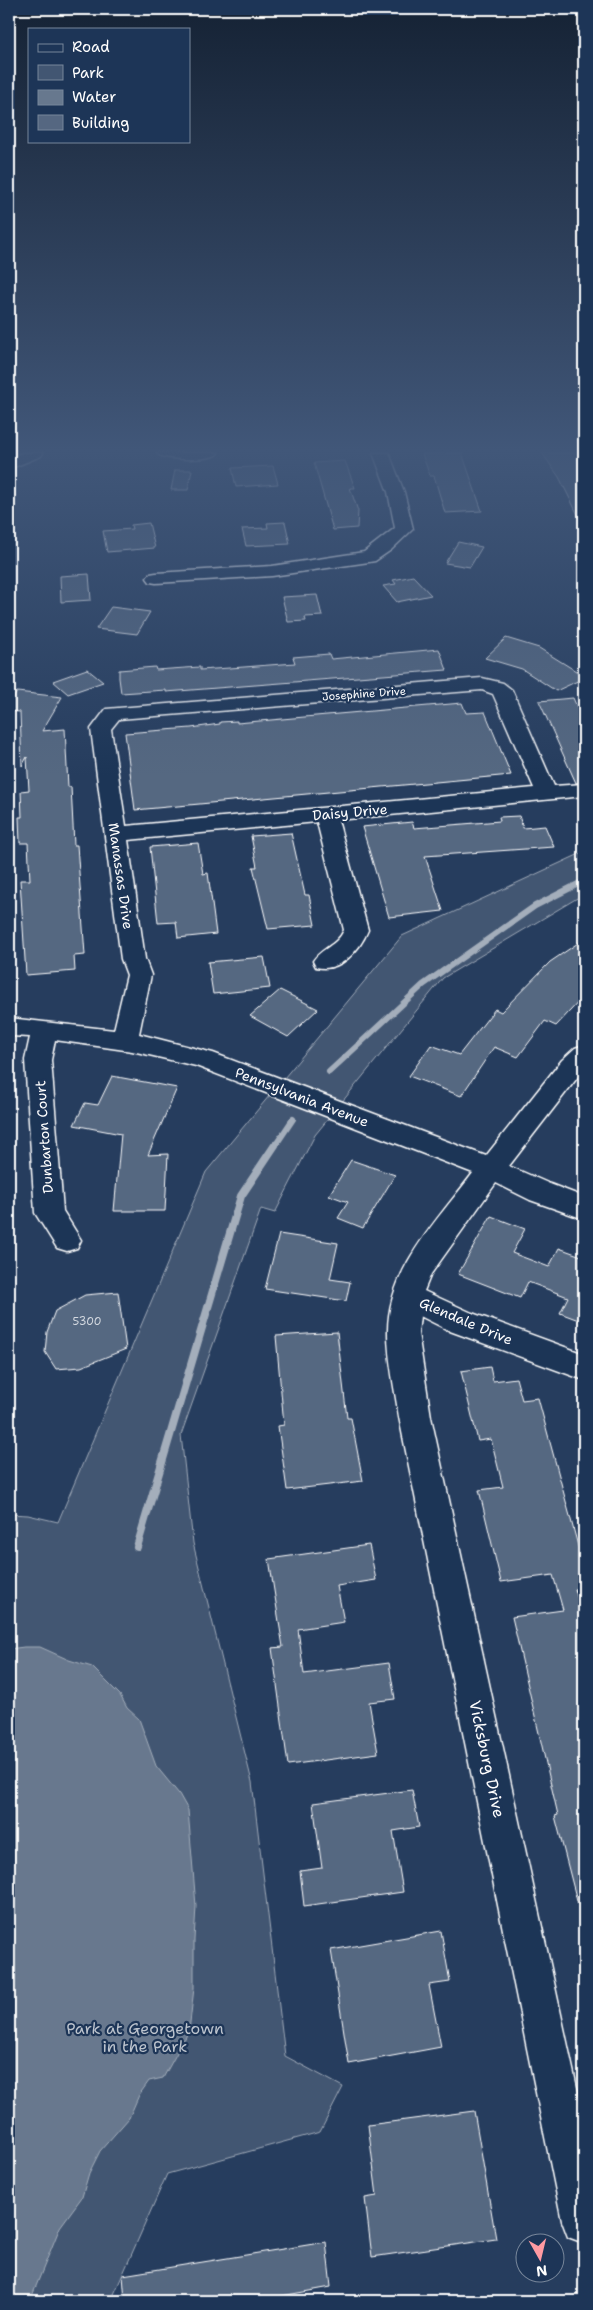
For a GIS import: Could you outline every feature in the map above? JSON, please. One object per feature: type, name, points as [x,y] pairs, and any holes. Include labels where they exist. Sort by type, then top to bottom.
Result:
[{"type":"street","points":[[156,578],[272,572],[350,561]]},
{"type":"street","name":"Josephine Drive","points":[[113,713],[482,684],[502,690],[547,794]]},
{"type":"street","name":"Manassas Drive","points":[[113,713],[101,729],[133,959],[139,975],[125,1040]]},
{"type":"street","name":"Daisy Drive","points":[[115,834],[584,790]]},
{"type":"street","points":[[325,961],[338,955],[351,944],[356,930],[326,814]]},
{"type":"street","name":"Pennsylvania Avenue","points":[[9,1027],[125,1040],[158,1046],[204,1059],[491,1169],[540,1192],[584,1208]]},
{"type":"street","name":"Dunbarton Court","points":[[44,1030],[38,1060],[49,1213],[66,1240]]},
{"type":"street","points":[[491,1169],[580,1064]]},
{"type":"street","name":"Glendale Drive","points":[[491,1169],[418,1269],[408,1296],[461,1322],[584,1367]]},
{"type":"street","name":"Vicksburg Drive","points":[[408,1296],[402,1333],[415,1417],[574,2118],[584,2221]]},
{"type":"green space","name":"Park at Georgetown in the Park","points":[[584,852],[584,894],[443,978],[315,1135],[275,1213],[261,1209],[181,1435],[193,1543],[252,1782],[285,2056],[343,2087],[320,2132],[167,2174],[111,2301],[9,2301],[9,1514],[28,1515],[58,1522],[206,1172],[402,936]]},
{"type":"water","points":[[40,1647],[69,1660],[92,1667],[120,1695],[127,1708],[139,1719],[156,1766],[179,1794],[188,1810],[196,1906],[194,1988],[189,2031],[163,2078],[149,2081],[139,2095],[129,2118],[100,2151],[89,2173],[82,2197],[60,2227],[30,2301],[9,2301],[9,1649]]},
{"type":"building","points":[[446,561],[474,561],[470,567],[445,563]]},
{"type":"building","points":[[89,574],[91,600],[61,602],[60,576]]},
{"type":"building","points":[[413,576],[431,595],[397,602],[383,586],[396,584],[393,580]]},
{"type":"building","points":[[317,595],[322,616],[305,617],[306,621],[288,622],[282,597]]},
{"type":"building","points":[[111,607],[150,612],[137,634],[96,629]]},
{"type":"building","points":[[506,638],[539,648],[584,676],[584,678],[556,691],[522,669],[485,658]]},
{"type":"building","points":[[439,649],[447,670],[166,692],[166,690],[121,693],[119,678],[119,670],[155,667],[156,670],[200,667],[200,670],[295,663],[293,657],[329,654],[331,659]]},
{"type":"building","points":[[87,669],[103,682],[68,694],[53,681]]},
{"type":"building","points":[[17,692],[62,697],[42,731],[65,729],[68,787],[71,787],[74,845],[77,845],[85,955],[74,956],[75,971],[26,975],[20,880],[30,880],[28,843],[20,843],[19,817],[22,817],[21,791],[29,790],[27,757],[22,766],[20,712],[9,711],[9,705]]},
{"type":"building","points":[[573,698],[584,723],[584,782],[576,783],[539,701]]},
{"type":"building","points":[[462,703],[466,713],[485,712],[511,775],[135,810],[125,733],[191,728],[220,724],[220,722],[237,721],[237,723]]},
{"type":"building","points":[[519,816],[523,828],[545,826],[554,847],[425,856],[443,911],[389,917],[362,827],[412,822],[414,828],[500,821],[499,817]]},
{"type":"building","points":[[291,833],[305,895],[309,895],[315,925],[268,929],[253,867],[257,867],[251,836]]},
{"type":"building","points":[[198,843],[203,874],[208,873],[216,934],[178,938],[176,922],[158,923],[150,847]]},
{"type":"building","points":[[584,939],[584,996],[556,1026],[545,1021],[518,1057],[494,1047],[461,1096],[409,1076],[431,1045],[459,1055],[495,1009],[501,1012],[550,962]]},
{"type":"building","points":[[264,957],[270,988],[213,994],[208,962]]},
{"type":"building","points":[[280,990],[318,1009],[288,1037],[250,1016]]},
{"type":"building","points":[[112,1076],[177,1088],[148,1155],[168,1154],[165,1211],[114,1211],[121,1134],[74,1125],[85,1103],[98,1105]]},
{"type":"building","points":[[351,1160],[395,1175],[363,1228],[338,1218],[348,1202],[329,1195]]},
{"type":"building","points":[[491,1216],[525,1229],[512,1253],[549,1267],[559,1248],[584,1257],[584,1322],[560,1313],[568,1297],[528,1282],[520,1298],[458,1274]]},
{"type":"building","points":[[279,1234],[338,1243],[330,1279],[350,1282],[346,1301],[265,1289]]},
{"type":"building","points":[[118,1292],[126,1349],[81,1367],[56,1369],[45,1352],[47,1332],[55,1311],[85,1295]]},
{"type":"building","points":[[337,1332],[347,1418],[351,1418],[363,1481],[287,1490],[278,1426],[284,1425],[276,1336]]},
{"type":"building","points":[[490,1367],[493,1381],[516,1378],[522,1400],[538,1398],[584,1568],[584,1588],[575,1589],[584,1621],[584,1904],[578,1905],[555,1816],[558,1815],[512,1617],[563,1610],[553,1575],[501,1582],[479,1490],[503,1487],[491,1439],[478,1441],[461,1371]]},
{"type":"building","points":[[369,1545],[376,1580],[337,1586],[344,1622],[298,1629],[304,1674],[389,1663],[395,1699],[369,1702],[378,1753],[288,1765],[272,1648],[283,1647],[269,1559]]},
{"type":"building","points":[[412,1790],[419,1827],[393,1831],[403,1892],[304,1906],[300,1871],[322,1868],[313,1803]]},
{"type":"building","points":[[441,1931],[450,1982],[429,1985],[441,2047],[349,2064],[331,1950]]},
{"type":"building","points":[[474,2111],[496,2239],[372,2257],[365,2198],[377,2196],[368,2125]]},
{"type":"building","points":[[326,2242],[331,2287],[276,2297],[277,2301],[125,2301],[123,2275]]},
{"type":"waterway","points":[[329,1072],[423,985],[535,906],[584,881]]},
{"type":"waterway","points":[[275,1146],[293,1119]]},
{"type":"waterway","points":[[137,1547],[241,1196],[275,1145]]}]
